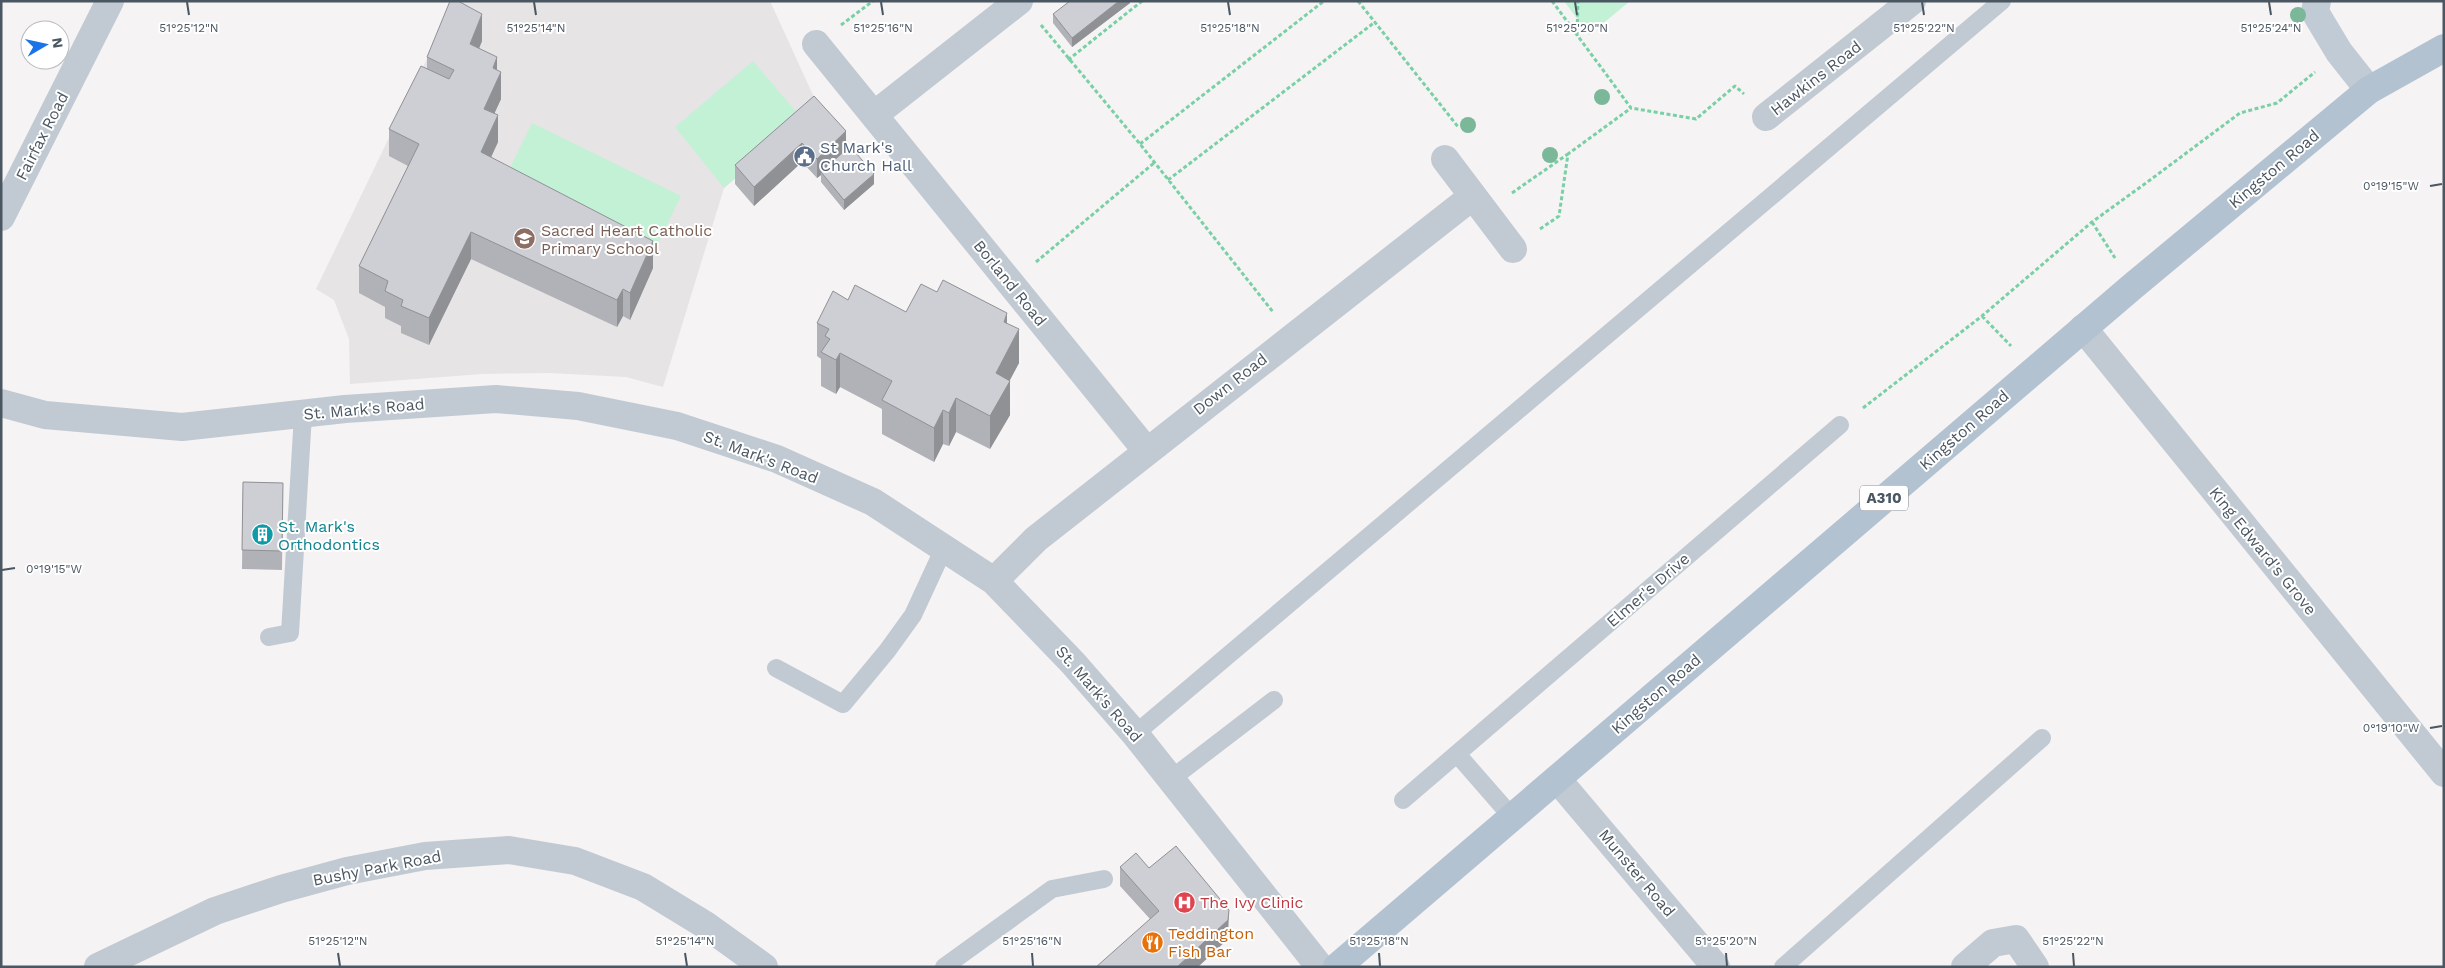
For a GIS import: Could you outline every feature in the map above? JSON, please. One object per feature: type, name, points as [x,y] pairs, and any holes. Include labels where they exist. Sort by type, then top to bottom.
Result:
[{"type":"main road","points":[[2317,1],[2315,12],[2339,52],[2369,90]]},
{"type":"main road","name":"Kingston Road","points":[[1338,967],[2133,286],[2369,90],[2444,48]]},
{"type":"street","name":"Fairfax Road","points":[[1,217],[110,1]]},
{"type":"street","points":[[874,115],[1019,1]]},
{"type":"street","name":"Hawkins Road","points":[[1766,117],[1912,1]]},
{"type":"street","name":"Borland Road","points":[[816,44],[1146,450]]},
{"type":"street","points":[[1445,159],[1513,249]]},
{"type":"street","name":"Down Road","points":[[994,581],[1036,539],[1146,450],[1473,196]]},
{"type":"street","name":"King Edward's Grove","points":[[2083,328],[2444,773]]},
{"type":"street","name":"St. Mark's Road","points":[[1,403],[45,415],[182,427],[303,414],[496,399],[578,406],[668,424],[776,459],[873,502],[994,581],[1073,663],[1135,734],[1320,967]]},
{"type":"street","name":"Munster Road","points":[[1557,779],[1716,967]]},
{"type":"street","name":"Bushy Park Road","points":[[98,967],[215,911],[281,889],[347,871],[425,856],[509,850],[575,861],[642,887],[707,926],[764,967]]},
{"type":"street","points":[[1965,967],[1993,943],[2016,940],[2036,967]]},
{"type":"lane","points":[[1135,734],[2002,1]]},
{"type":"lane","points":[[269,637],[290,632],[303,414]]},
{"type":"lane","name":"Elmer's Drive","points":[[1403,800],[1840,425]]},
{"type":"lane","points":[[776,668],[843,704],[887,651],[913,615],[944,548]]},
{"type":"lane","points":[[1171,779],[1274,700]]},
{"type":"lane","points":[[1783,967],[2042,738]]},
{"type":"lane","points":[[1456,754],[1512,817]]},
{"type":"lane","points":[[944,967],[1052,888],[1104,879]]},
{"type":"path","points":[[1068,60],[1142,1]]},
{"type":"path","points":[[1140,144],[1324,1]]},
{"type":"path","points":[[1358,1],[1468,140],[1445,159]]},
{"type":"path","points":[[1552,1],[1631,108],[1696,118],[1735,86],[1766,117]]},
{"type":"path","points":[[1577,36],[1578,1]]},
{"type":"path","points":[[1168,180],[1375,22]]},
{"type":"path","points":[[1040,23],[1068,60],[1140,144],[1292,336]]},
{"type":"path","points":[[1840,425],[1982,316],[2092,222],[2240,113],[2277,103],[2339,52]]},
{"type":"path","points":[[1512,193],[1631,108]]},
{"type":"path","points":[[1513,249],[1559,216],[1568,154]]},
{"type":"path","points":[[1010,283],[1154,163]]},
{"type":"path","points":[[2092,222],[2133,286]]},
{"type":"path","points":[[1982,316],[2034,370]]},
{"type":"shaded area","name":"Sacred Heart Catholic Primary School","points":[[455,1],[770,1],[818,106],[724,188],[663,387],[626,377],[549,373],[482,374],[350,384],[349,339],[334,300],[316,289]]},
{"type":"green space","points":[[1564,1],[1630,1],[1589,35]]},
{"type":"green space","points":[[753,61],[803,120],[724,188],[675,127]]},
{"type":"green space","points":[[532,123],[681,196],[651,257],[502,184]]},
{"type":"building","points":[[450,1],[458,1],[482,14],[470,44],[497,57],[493,68],[501,72],[484,109],[498,115],[481,152],[653,241],[630,293],[623,289],[617,300],[471,232],[429,318],[401,306],[403,300],[385,291],[388,281],[359,266],[419,144],[389,129],[421,66],[449,79],[454,70],[427,57]]},
{"type":"building","points":[[1070,1],[1119,1],[1072,38],[1053,14]]},
{"type":"building","points":[[814,96],[846,131],[817,159],[802,143],[754,187],[735,165]]},
{"type":"building","points":[[850,146],[874,174],[844,200],[821,172]]},
{"type":"building","points":[[943,280],[1007,313],[1004,322],[1019,329],[996,373],[1010,381],[990,416],[956,398],[949,413],[943,410],[934,428],[882,400],[892,381],[840,353],[836,360],[821,352],[830,339],[825,336],[829,329],[817,323],[833,291],[848,300],[855,285],[906,312],[921,284],[937,292]]},
{"type":"building","name":"St. Mark's Orthodontics","points":[[243,482],[283,483],[282,551],[242,550]]},
{"type":"building","points":[[1176,846],[1229,910],[1228,920],[1177,967],[1096,967],[1159,911],[1120,867],[1136,853],[1149,868]]},
{"type":"place","name":"St Mark's Church Hall","points":[[804,156]]},
{"type":"place","name":"Sacred Heart Catholic Primary School","points":[[525,239]]},
{"type":"place","name":"St. Mark's Orthodontics","points":[[262,535]]},
{"type":"place","name":"The Ivy Clinic","points":[[1184,902]]},
{"type":"place","name":"Teddington Fish Bar","points":[[1152,942]]}]
